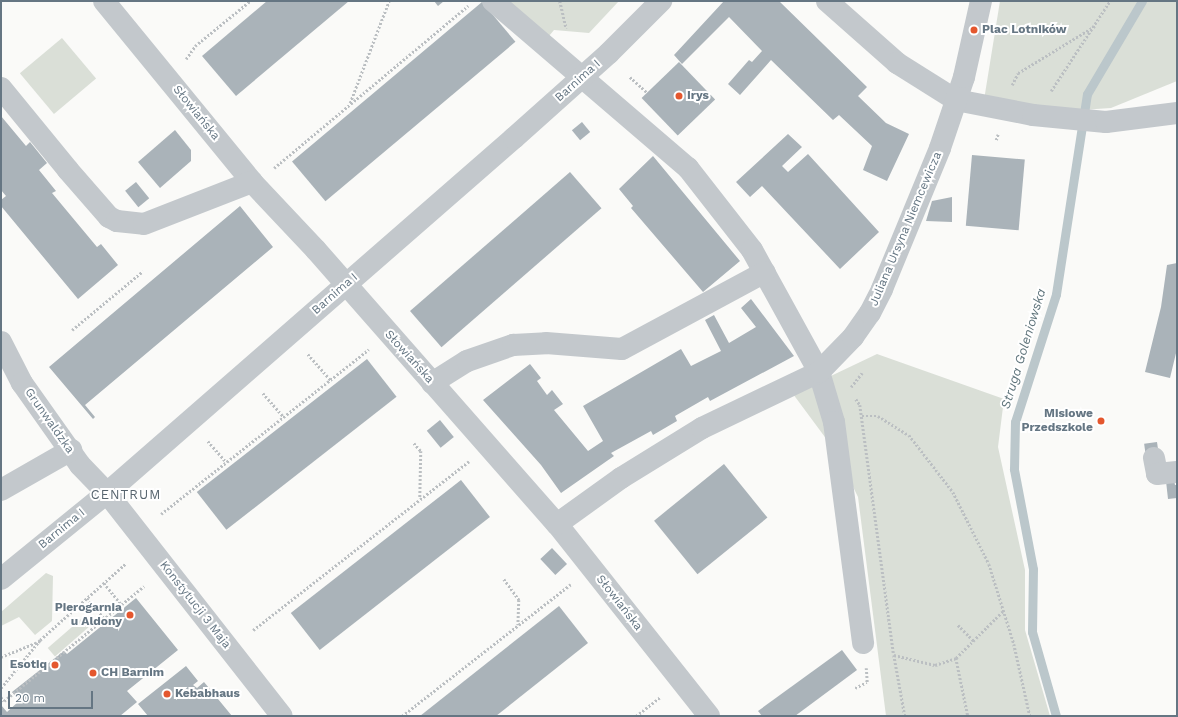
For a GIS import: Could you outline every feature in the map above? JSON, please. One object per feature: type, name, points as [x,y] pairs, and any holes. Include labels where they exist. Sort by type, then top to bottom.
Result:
[{"type":"street","name":"Słowiańska","points":[[104,1],[252,182],[346,285],[557,524],[709,716]]},
{"type":"street","points":[[493,1],[550,48],[582,78],[688,168],[739,230],[765,272],[819,372],[834,422],[862,643]]},
{"type":"street","name":"Barnima I","points":[[1,580],[107,493],[582,78],[661,1]]},
{"type":"street","points":[[827,1],[897,63],[956,100],[1004,111],[1063,119],[1106,122],[1177,113]]},
{"type":"street","points":[[956,100],[975,34],[981,1]]},
{"type":"street","points":[[1,88],[68,170],[109,217],[117,221],[144,224],[252,182]]},
{"type":"street","name":"Juliana Ursyna Niemcewicza","points":[[557,524],[621,478],[702,428],[819,372],[853,337],[874,305],[929,176],[956,100]]},
{"type":"street","points":[[432,383],[467,361],[513,345],[546,343],[622,349],[765,272]]},
{"type":"street","name":"Grunwaldzka","points":[[1,342],[22,383],[71,450],[80,465],[107,493]]},
{"type":"street","points":[[1,490],[71,450]]},
{"type":"street","points":[[1154,458],[1157,474],[1177,472]]},
{"type":"street","name":"Konstytucji 3 Maja","points":[[107,493],[282,716]]},
{"type":"path","points":[[183,64],[195,46],[250,1]]},
{"type":"path","points":[[350,104],[389,1]]},
{"type":"path","points":[[272,169],[474,1]]},
{"type":"path","points":[[560,1],[567,30]]},
{"type":"path","points":[[1047,97],[1110,1]]},
{"type":"path","points":[[996,140],[1010,89],[1018,73],[1095,26]]},
{"type":"path","points":[[630,77],[648,93]]},
{"type":"path","points":[[72,330],[143,271]]},
{"type":"path","points":[[161,514],[369,349]]},
{"type":"path","points":[[308,354],[331,380]]},
{"type":"path","points":[[849,390],[862,373]]},
{"type":"path","points":[[264,393],[284,417]]},
{"type":"path","points":[[853,395],[860,405],[862,416],[894,655],[905,716]]},
{"type":"path","points":[[862,416],[878,416],[909,435],[953,492],[989,564],[1014,644],[1030,716]]},
{"type":"path","points":[[208,441],[226,462]]},
{"type":"path","points":[[414,443],[421,451],[420,499]]},
{"type":"path","points":[[253,630],[466,463]]},
{"type":"path","points":[[1,688],[40,640],[126,563]]},
{"type":"path","points":[[504,579],[519,600],[518,625]]},
{"type":"path","points":[[104,583],[121,604]]},
{"type":"path","points":[[402,716],[570,585]]},
{"type":"path","points":[[1,697],[4,702],[144,586]]},
{"type":"path","points":[[87,598],[104,618]]},
{"type":"path","points":[[894,655],[935,665],[956,658],[1004,610]]},
{"type":"path","points":[[958,625],[974,641]]},
{"type":"path","points":[[1,657],[40,640]]},
{"type":"path","points":[[956,658],[968,716]]},
{"type":"path","points":[[855,688],[868,682]]},
{"type":"path","points":[[636,716],[661,697]]},
{"type":"shaded area","points":[[506,1],[619,1],[589,33],[554,30],[549,36]]},
{"type":"shaded area","points":[[1000,1],[1177,1],[1177,81],[1111,108],[1051,112],[984,100]]},
{"type":"shaded area","points":[[62,38],[96,79],[54,114],[20,73]]},
{"type":"shaded area","points":[[877,354],[1004,399],[998,447],[1025,570],[1025,630],[1050,716],[886,716],[858,497],[836,452],[793,394]]},
{"type":"shaded area","points":[[46,573],[53,576],[52,621],[35,635],[19,617],[1,626],[1,612]]},
{"type":"shaded area","points":[[87,614],[94,622],[55,656],[48,648]]},
{"type":"building","points":[[267,1],[349,1],[236,96],[202,56]]},
{"type":"building","points":[[434,1],[444,1],[438,6]]},
{"type":"building","points":[[724,1],[779,1],[867,87],[858,96],[886,123],[909,134],[887,181],[863,170],[872,146],[839,115],[833,120],[771,60],[740,95],[728,84],[749,60],[752,62],[762,51],[729,17],[682,64],[674,55]]},
{"type":"building","points":[[482,2],[515,42],[325,201],[292,161]]},
{"type":"building","name":"Irys","points":[[679,62],[715,99],[678,136],[642,98]]},
{"type":"building","points":[[1,116],[26,146],[30,142],[47,163],[39,170],[56,191],[52,193],[97,247],[101,244],[118,265],[78,299],[1,206],[1,200],[6,196],[1,190]]},
{"type":"building","points":[[582,122],[590,132],[580,140],[572,130]]},
{"type":"building","points":[[175,130],[191,150],[191,161],[160,188],[138,162]]},
{"type":"building","points":[[788,134],[802,147],[782,166],[788,172],[808,154],[879,232],[840,269],[762,186],[750,197],[736,182]]},
{"type":"building","points":[[972,155],[1025,160],[1019,230],[966,226]]},
{"type":"building","points":[[653,156],[740,261],[703,292],[631,208],[633,206],[619,189]]},
{"type":"building","points":[[570,172],[601,208],[441,347],[410,311]]},
{"type":"building","points":[[136,182],[149,198],[138,207],[125,191]]},
{"type":"building","points":[[952,197],[952,222],[926,221],[932,201]]},
{"type":"building","points":[[240,206],[273,247],[85,405],[95,417],[93,419],[49,367]]},
{"type":"building","points":[[1177,263],[1177,349],[1170,378],[1145,372],[1161,307],[1167,265]]},
{"type":"building","points":[[751,299],[794,356],[710,401],[708,397],[675,416],[677,421],[653,435],[651,431],[611,453],[614,456],[561,493],[541,465],[483,400],[530,364],[541,378],[537,381],[547,395],[552,390],[563,404],[554,410],[588,451],[603,441],[583,406],[681,349],[691,366],[721,351],[705,320],[714,315],[729,343],[756,327],[741,308]]},
{"type":"building","points":[[367,359],[397,397],[226,530],[197,492]]},
{"type":"building","points":[[440,420],[454,437],[441,448],[427,431]]},
{"type":"building","points":[[1157,442],[1159,456],[1146,458],[1144,444]]},
{"type":"building","points":[[724,464],[767,518],[697,574],[654,521]]},
{"type":"building","points":[[461,480],[490,517],[320,650],[291,613]]},
{"type":"building","points":[[1174,480],[1175,485],[1177,485],[1177,498],[1168,499],[1166,481]]},
{"type":"building","points":[[552,548],[567,564],[555,575],[540,559]]},
{"type":"building","name":"CH Barnim","points":[[136,598],[178,650],[127,691],[137,702],[120,716],[1,716],[1,705],[7,712],[19,701],[12,692],[64,651],[67,654]]},
{"type":"building","points":[[559,606],[588,643],[496,716],[420,716]]},
{"type":"building","points":[[842,650],[857,670],[795,716],[762,716],[758,711]]},
{"type":"building","points":[[186,666],[198,681],[193,685],[197,688],[204,682],[232,716],[148,716],[138,704]]},
{"type":"waterway","name":"Struga Goleniowska","points":[[1056,716],[1032,632],[1033,569],[1014,469],[1015,422],[1056,294],[1087,94],[1142,1]]},
{"type":"place","name":"Plac Lotników","points":[[974,30]]},
{"type":"place","name":"Irys","points":[[679,96]]},
{"type":"place","name":"Misiowe Przedszkole","points":[[1101,421]]},
{"type":"place","name":"Pierogarnia u Aldony","points":[[130,615]]},
{"type":"place","name":"Esotiq","points":[[55,665]]},
{"type":"place","name":"CH Barnim","points":[[93,673]]},
{"type":"place","name":"Kebabhaus","points":[[167,694]]},
{"type":"district","name":"CENTRUM","points":[[126,495]]}]
